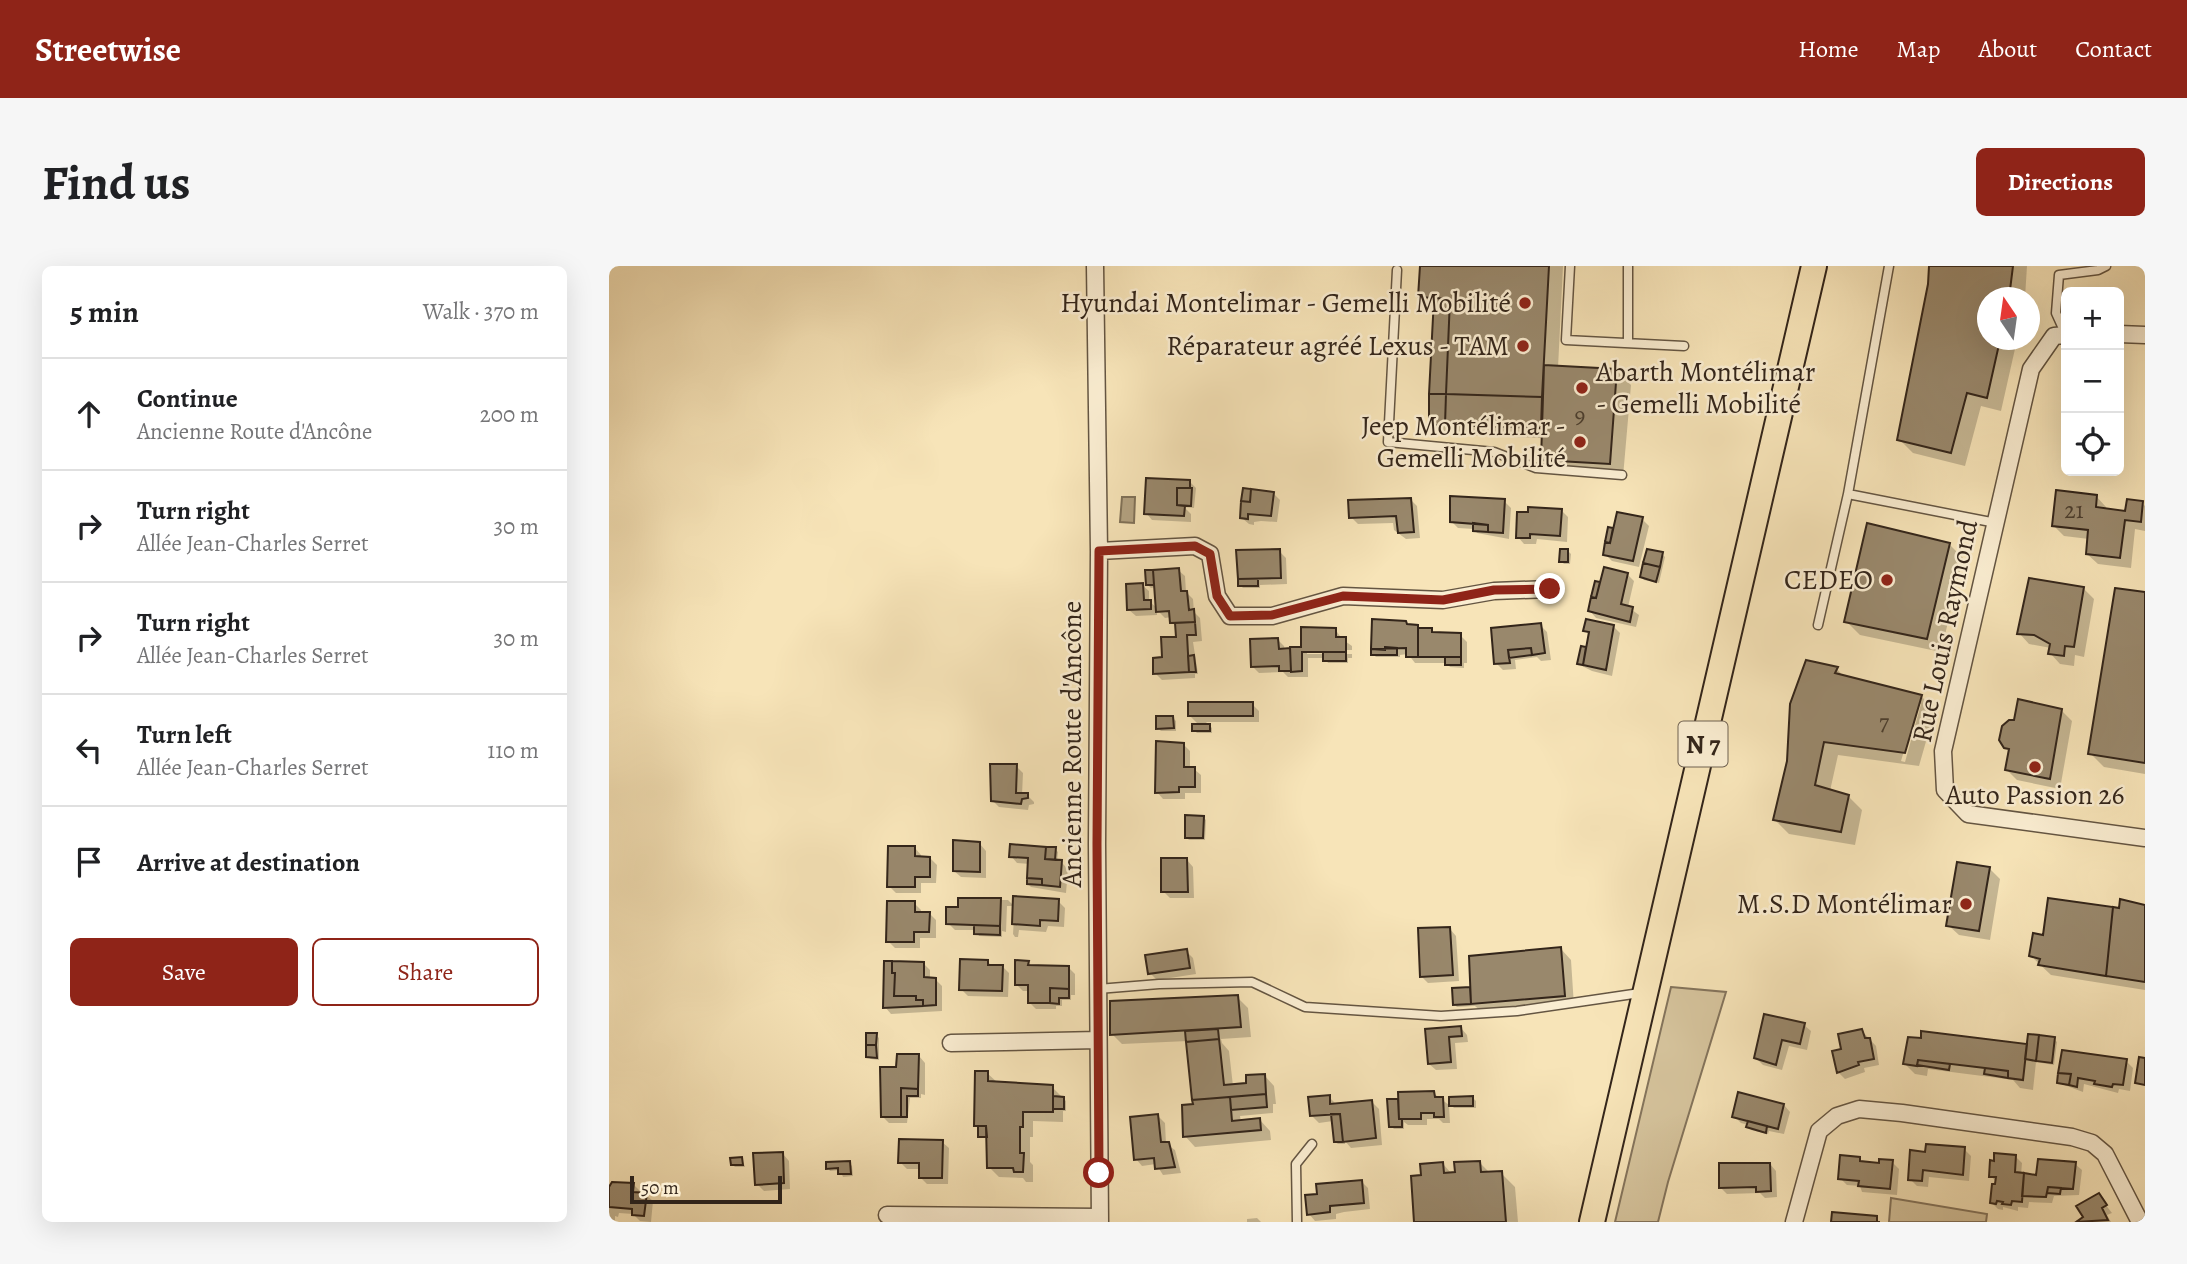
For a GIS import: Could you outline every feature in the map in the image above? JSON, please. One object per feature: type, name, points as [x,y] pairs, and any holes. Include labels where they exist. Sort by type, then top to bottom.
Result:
[{"type":"main road","name":"N 7","points":[[1592,1222],[1814,266]]},
{"type":"street","name":"Ancienne Route d'Ancône","points":[[1094,266],[1099,551],[1100,1219]]},
{"type":"street","points":[[2124,334],[2145,335]]},
{"type":"street","name":"Rue Louis Raymond","points":[[2061,335],[2054,336],[2031,369],[1943,751],[1945,790],[1968,814],[2145,838]]},
{"type":"street","points":[[1099,551],[1195,546],[1210,554],[1217,596],[1230,616],[1272,615],[1343,596],[1443,600],[1494,590],[1550,589]]},
{"type":"street","points":[[951,1043],[1098,1040]]},
{"type":"street","points":[[1794,1222],[1819,1130],[1837,1116],[1859,1109],[2072,1137],[2092,1143],[2105,1154],[2140,1222]]},
{"type":"street","points":[[887,1215],[1100,1219]]},
{"type":"lane","points":[[1570,266],[1566,340],[1684,346]]},
{"type":"lane","points":[[1628,266],[1628,343]]},
{"type":"lane","points":[[1818,625],[1849,494],[1889,266]]},
{"type":"lane","points":[[2061,324],[2056,313],[2059,275],[2098,270],[2106,266]]},
{"type":"lane","points":[[1397,270],[1388,442],[1494,452],[1537,468],[1622,475]]},
{"type":"lane","points":[[1849,494],[1996,523]]},
{"type":"lane","points":[[1098,989],[1159,984],[1252,982],[1305,1007],[1441,1016],[1517,1011],[1646,992]]},
{"type":"lane","points":[[1297,1222],[1296,1164],[1312,1144]]},
{"type":"shaded area","points":[[1122,497],[1135,497],[1134,523],[1120,522]]},
{"type":"shaded area","points":[[1671,987],[1726,992],[1658,1222],[1615,1222]]},
{"type":"shaded area","points":[[1891,1198],[1987,1214],[1986,1222],[1889,1222]]},
{"type":"building","points":[[1420,266],[1549,266],[1542,397],[1446,394],[1450,299],[1418,297]]},
{"type":"building","points":[[1929,266],[2013,266],[2010,287],[1977,287],[1977,350],[1998,350],[1987,398],[1967,393],[1951,453],[1897,440],[1928,284]]},
{"type":"building","points":[[1434,298],[1450,299],[1446,394],[1429,394]]},
{"type":"building","points":[[1544,365],[1617,369],[1610,464],[1541,460]]},
{"type":"building","points":[[1429,394],[1446,394],[1445,425],[1429,425]]},
{"type":"building","points":[[1446,394],[1542,397],[1541,428],[1445,425]]},
{"type":"building","points":[[1146,478],[1190,480],[1190,488],[1177,488],[1177,505],[1185,506],[1184,516],[1144,514]]},
{"type":"building","points":[[1177,488],[1192,488],[1191,506],[1177,505]]},
{"type":"building","points":[[1243,488],[1251,489],[1250,502],[1241,501]]},
{"type":"building","points":[[1251,489],[1274,492],[1271,516],[1248,514],[1248,519],[1240,518],[1241,501],[1250,502]]},
{"type":"building","points":[[2056,490],[2097,495],[2096,507],[2125,511],[2127,499],[2143,501],[2141,522],[2125,520],[2120,558],[2086,554],[2088,530],[2052,526]]},
{"type":"building","points":[[1450,496],[1505,499],[1503,533],[1488,532],[1488,525],[1450,522]]},
{"type":"building","points":[[1411,498],[1414,532],[1398,533],[1396,516],[1349,518],[1348,500]]},
{"type":"building","points":[[1528,507],[1562,509],[1560,536],[1530,534],[1530,538],[1516,538],[1517,512],[1528,512]]},
{"type":"building","points":[[1617,512],[1643,517],[1633,561],[1603,555],[1605,542],[1610,543]]},
{"type":"building","points":[[1473,523],[1488,525],[1488,532],[1473,531]]},
{"type":"building","points":[[1867,523],[1950,543],[1927,639],[1844,622]]},
{"type":"building","points":[[1608,527],[1613,528],[1610,543],[1605,542]]},
{"type":"building","points":[[1280,549],[1281,578],[1238,579],[1236,550]]},
{"type":"building","points":[[1560,549],[1568,549],[1568,562],[1559,562]]},
{"type":"building","points":[[1647,549],[1663,552],[1660,567],[1643,563]]},
{"type":"building","points":[[1643,563],[1660,567],[1656,582],[1640,577]]},
{"type":"building","points":[[1604,567],[1628,573],[1621,604],[1633,607],[1630,622],[1588,611],[1591,597],[1596,598]]},
{"type":"building","points":[[1179,568],[1181,591],[1187,591],[1189,610],[1194,609],[1195,622],[1170,623],[1169,611],[1156,612],[1153,570]]},
{"type":"building","points":[[1145,570],[1153,570],[1154,585],[1146,585]]},
{"type":"building","points":[[2029,578],[2084,587],[2074,647],[2065,646],[2064,656],[2048,654],[2050,644],[2034,635],[2017,634]]},
{"type":"building","points":[[1238,579],[1258,579],[1258,586],[1238,586]]},
{"type":"building","points":[[1595,581],[1600,582],[1596,598],[1591,597]]},
{"type":"building","points":[[1143,583],[1144,600],[1151,600],[1151,609],[1127,610],[1126,584]]},
{"type":"building","points":[[2115,588],[2145,592],[2145,763],[2088,754]]},
{"type":"building","points":[[1372,619],[1406,621],[1407,624],[1418,625],[1418,657],[1406,657],[1406,648],[1371,649]]},
{"type":"building","points":[[1586,619],[1614,625],[1606,670],[1583,665],[1589,632],[1583,631]]},
{"type":"building","points":[[1195,622],[1196,635],[1187,635],[1189,672],[1153,674],[1153,658],[1162,657],[1161,637],[1176,637],[1175,623]]},
{"type":"building","points":[[1541,623],[1545,653],[1532,655],[1531,648],[1508,650],[1510,663],[1494,664],[1491,628]]},
{"type":"building","points":[[1301,627],[1336,628],[1336,637],[1346,637],[1346,652],[1302,652],[1302,671],[1291,672],[1290,647],[1301,647]]},
{"type":"building","points":[[1418,628],[1432,628],[1432,632],[1461,633],[1461,657],[1418,657]]},
{"type":"building","points":[[1278,638],[1279,649],[1290,648],[1291,671],[1279,671],[1279,666],[1251,667],[1250,639]]},
{"type":"building","points":[[1581,646],[1586,647],[1583,665],[1577,664]]},
{"type":"building","points":[[1385,647],[1397,648],[1397,655],[1371,655],[1371,649],[1385,650]]},
{"type":"building","points":[[1531,648],[1532,655],[1509,658],[1508,650]]},
{"type":"building","points":[[1323,652],[1346,652],[1346,661],[1323,661]]},
{"type":"building","points":[[1194,655],[1196,672],[1189,672],[1188,656]]},
{"type":"building","points":[[1445,657],[1461,657],[1461,665],[1445,665]]},
{"type":"building","points":[[1806,660],[1838,667],[1835,673],[1922,695],[1905,753],[1824,742],[1815,785],[1849,795],[1841,832],[1773,820],[1787,761],[1790,704]]},
{"type":"building","points":[[2018,699],[2062,709],[2050,779],[2005,770],[2009,749],[2004,748],[1999,740],[2002,726],[2009,720],[2014,720]]},
{"type":"building","points":[[1188,702],[1253,702],[1253,716],[1188,716]]},
{"type":"building","points":[[1156,716],[1173,716],[1174,728],[1156,729]]},
{"type":"building","points":[[1192,724],[1210,724],[1210,731],[1192,731]]},
{"type":"building","points":[[1156,741],[1184,743],[1184,767],[1195,767],[1195,787],[1179,787],[1179,792],[1155,793]]},
{"type":"building","points":[[990,764],[1017,764],[1016,793],[1028,793],[1028,798],[1022,799],[1021,804],[991,801]]},
{"type":"building","points":[[1185,815],[1204,816],[1203,838],[1185,838]]},
{"type":"building","points":[[953,840],[980,842],[980,872],[953,871]]},
{"type":"building","points":[[1010,844],[1046,847],[1045,859],[1062,860],[1060,887],[1042,885],[1042,879],[1027,878],[1028,858],[1009,857]]},
{"type":"building","points":[[888,846],[915,846],[915,856],[930,857],[930,877],[915,877],[915,887],[887,887]]},
{"type":"building","points":[[1046,847],[1056,847],[1055,860],[1045,859]]},
{"type":"building","points":[[1161,858],[1187,858],[1188,892],[1161,892]]},
{"type":"building","points":[[1957,862],[1990,867],[1979,931],[1946,926]]},
{"type":"building","points":[[1027,878],[1042,879],[1042,885],[1027,884]]},
{"type":"building","points":[[1013,896],[1059,899],[1058,921],[1040,920],[1040,926],[1012,924]]},
{"type":"building","points":[[958,898],[1001,898],[1000,926],[946,924],[946,907],[958,907]]},
{"type":"building","points":[[2048,898],[2113,907],[2106,976],[2038,965],[2040,959],[2029,956],[2033,933],[2043,935]]},
{"type":"building","points":[[2120,899],[2145,905],[2145,982],[2106,976],[2113,907],[2119,908]]},
{"type":"building","points":[[887,901],[915,901],[915,912],[930,912],[929,932],[914,932],[914,942],[886,942]]},
{"type":"building","points":[[974,925],[1000,926],[1000,935],[974,934]]},
{"type":"building","points":[[1450,927],[1453,975],[1420,977],[1418,928]]},
{"type":"building","points":[[1561,947],[1565,996],[1471,1004],[1469,956]]},
{"type":"building","points":[[1187,949],[1190,968],[1148,974],[1145,955]]},
{"type":"building","points":[[960,959],[988,960],[988,965],[1003,965],[1002,991],[959,990]]},
{"type":"building","points":[[1015,960],[1029,961],[1028,965],[1069,966],[1069,989],[1050,988],[1050,1003],[1028,1003],[1028,985],[1015,985]]},
{"type":"building","points":[[884,961],[892,961],[892,973],[895,973],[894,996],[916,996],[916,1000],[923,1000],[923,1006],[883,1008]]},
{"type":"building","points":[[892,961],[924,962],[924,977],[936,978],[936,1005],[923,1006],[923,1000],[916,1000],[916,996],[894,996],[895,973],[892,973]]},
{"type":"building","points":[[1470,987],[1471,1004],[1453,1005],[1452,988]]},
{"type":"building","points":[[1050,988],[1069,989],[1069,998],[1059,998],[1059,1004],[1050,1003]]},
{"type":"building","points":[[1238,995],[1241,1027],[1110,1035],[1110,1001]]},
{"type":"building","points":[[1764,1014],[1805,1023],[1800,1044],[1782,1040],[1776,1065],[1754,1058]]},
{"type":"building","points":[[1461,1026],[1462,1036],[1449,1037],[1451,1062],[1428,1064],[1425,1029]]},
{"type":"building","points":[[1218,1029],[1219,1039],[1186,1042],[1185,1031]]},
{"type":"building","points":[[1862,1029],[1865,1038],[1870,1038],[1874,1059],[1858,1062],[1859,1065],[1837,1073],[1832,1051],[1841,1049],[1838,1034]]},
{"type":"building","points":[[1921,1031],[2027,1044],[2023,1080],[2008,1078],[2008,1071],[1918,1060],[1917,1066],[1903,1064],[1908,1037],[1921,1038]]},
{"type":"building","points":[[866,1033],[877,1033],[876,1045],[866,1045]]},
{"type":"building","points":[[2028,1034],[2039,1035],[2036,1061],[2025,1059]]},
{"type":"building","points":[[2039,1035],[2055,1037],[2052,1063],[2036,1061]]},
{"type":"building","points":[[1219,1039],[1224,1085],[1246,1083],[1246,1075],[1265,1074],[1266,1094],[1192,1100],[1186,1042]]},
{"type":"building","points":[[866,1045],[876,1045],[877,1058],[866,1057]]},
{"type":"building","points":[[2062,1050],[2127,1059],[2123,1085],[2113,1084],[2112,1087],[2078,1078],[2077,1087],[2069,1085],[2071,1074],[2058,1073]]},
{"type":"building","points":[[897,1054],[919,1054],[918,1089],[901,1088],[901,1117],[881,1117],[880,1067],[896,1067]]},
{"type":"building","points":[[2139,1057],[2145,1058],[2145,1085],[2135,1083]]},
{"type":"building","points":[[1918,1060],[1950,1064],[1949,1070],[1917,1065]]},
{"type":"building","points":[[1985,1068],[2008,1071],[2008,1078],[1984,1074]]},
{"type":"building","points":[[975,1071],[988,1071],[988,1081],[1053,1085],[1053,1112],[1023,1112],[1020,1153],[1024,1153],[1023,1172],[1014,1172],[1013,1168],[987,1168],[986,1126],[974,1126]]},
{"type":"building","points":[[2058,1073],[2071,1074],[2069,1085],[2057,1083]]},
{"type":"building","points":[[901,1088],[918,1089],[918,1096],[907,1096],[907,1117],[901,1117]]},
{"type":"building","points":[[1434,1091],[1435,1097],[1443,1097],[1444,1117],[1434,1117],[1434,1113],[1421,1113],[1421,1119],[1399,1119],[1398,1092]]},
{"type":"building","points":[[1738,1092],[1784,1104],[1778,1129],[1732,1117]]},
{"type":"building","points":[[1266,1094],[1267,1107],[1231,1110],[1230,1097]]},
{"type":"building","points":[[1330,1095],[1330,1104],[1372,1100],[1376,1138],[1343,1142],[1340,1114],[1310,1116],[1308,1097]]},
{"type":"building","points":[[1053,1096],[1064,1097],[1064,1109],[1053,1109]]},
{"type":"building","points":[[1473,1096],[1473,1106],[1449,1106],[1449,1097]]},
{"type":"building","points":[[1230,1097],[1232,1121],[1260,1118],[1261,1130],[1183,1137],[1182,1105],[1193,1104],[1192,1100]]},
{"type":"building","points":[[1387,1099],[1398,1099],[1402,1127],[1389,1127]]},
{"type":"building","points":[[1158,1114],[1161,1142],[1169,1142],[1175,1167],[1155,1169],[1154,1158],[1134,1160],[1130,1117]]},
{"type":"building","points":[[1331,1114],[1340,1114],[1343,1142],[1334,1142]]},
{"type":"building","points":[[1748,1121],[1767,1126],[1766,1133],[1746,1127]]},
{"type":"building","points":[[978,1126],[986,1126],[987,1137],[978,1137]]},
{"type":"building","points":[[899,1139],[943,1140],[942,1178],[919,1178],[919,1163],[898,1163]]},
{"type":"building","points":[[1926,1144],[1965,1147],[1963,1175],[1923,1170],[1922,1181],[1908,1180],[1910,1150],[1925,1152]]},
{"type":"building","points":[[783,1152],[784,1183],[755,1185],[753,1153]]},
{"type":"building","points":[[1994,1153],[2016,1155],[2015,1172],[2024,1173],[2022,1202],[2012,1201],[2011,1205],[1997,1201],[1996,1204],[1990,1203],[1992,1184],[1995,1184],[1996,1177],[1989,1177],[1990,1160],[1994,1161]]},
{"type":"building","points":[[1840,1155],[1879,1163],[1879,1159],[1893,1160],[1890,1189],[1858,1186],[1859,1181],[1838,1179]]},
{"type":"building","points":[[742,1157],[743,1165],[731,1165],[730,1158]]},
{"type":"building","points":[[2038,1159],[2076,1162],[2073,1189],[2048,1187],[2046,1197],[2022,1196],[2024,1173],[2036,1175]]},
{"type":"building","points":[[850,1161],[851,1174],[838,1174],[838,1168],[826,1169],[826,1162]]},
{"type":"building","points":[[1480,1161],[1481,1172],[1502,1171],[1506,1222],[1414,1222],[1411,1176],[1421,1175],[1420,1164],[1443,1162],[1444,1173],[1455,1172],[1454,1162]]},
{"type":"building","points":[[1719,1163],[1770,1163],[1771,1191],[1756,1192],[1756,1187],[1719,1188]]},
{"type":"building","points":[[1362,1180],[1364,1203],[1330,1206],[1330,1212],[1307,1215],[1305,1195],[1317,1194],[1316,1184]]},
{"type":"building","points":[[612,1182],[634,1183],[633,1192],[647,1193],[644,1216],[632,1215],[632,1209],[609,1207],[609,1187]]},
{"type":"building","points":[[2048,1187],[2061,1188],[2060,1194],[2047,1193]]},
{"type":"building","points":[[2099,1193],[2107,1205],[2102,1208],[2108,1220],[2076,1222],[2083,1217],[2076,1206]]},
{"type":"building","points":[[1832,1212],[1877,1216],[1877,1222],[1831,1222]]},
{"type":"place","name":"Hyundai Montelimar - Gemelli Mobilité","points":[[1525,303]]},
{"type":"place","name":"Réparateur agréé Lexus - TAM","points":[[1523,346]]},
{"type":"place","name":"Abarth Montélimar - Gemelli Mobilité","points":[[1582,388]]},
{"type":"place","name":"Jeep Montélimar - Gemelli Mobilité","points":[[1580,442]]},
{"type":"place","name":"CEDEO","points":[[1887,580]]},
{"type":"place","name":"Auto Passion 26","points":[[2035,767]]},
{"type":"place","name":"M.S.D Montélimar","points":[[1966,904]]},
{"type":"route","points":[[1099,1173],[1099,551],[1195,546],[1210,554],[1217,596],[1230,616],[1272,615],[1343,596],[1443,600],[1494,590],[1550,589]]}]
